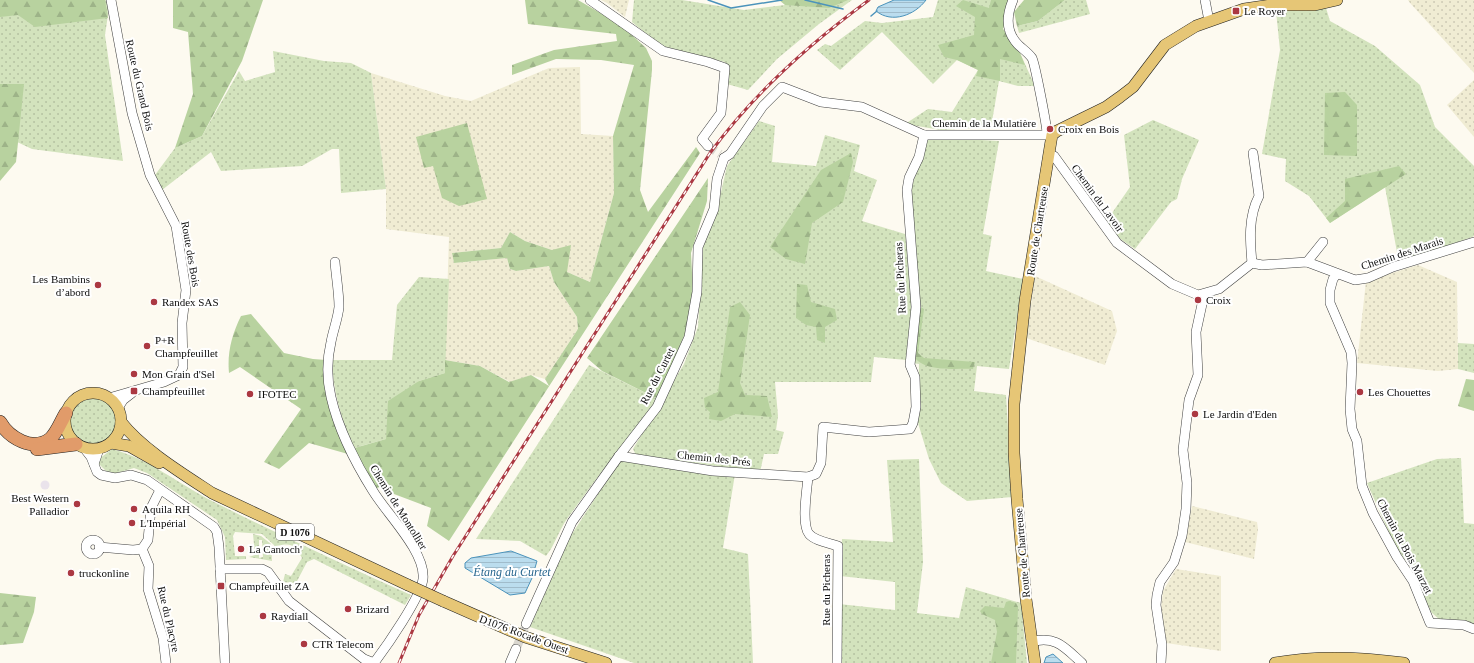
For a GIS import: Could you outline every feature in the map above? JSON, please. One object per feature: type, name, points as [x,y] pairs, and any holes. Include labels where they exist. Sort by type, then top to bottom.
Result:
[{"type":"highway","points":[[0,422],[6,431],[17,439],[30,444],[38,444],[45,442],[53,435],[66,413]]},
{"type":"highway","points":[[0,433],[6,439],[25,448],[38,449],[80,446]]},
{"type":"main road","points":[[1049,135],[1106,107],[1120,97],[1133,87],[1165,45],[1183,33],[1209,20],[1236,11],[1255,7],[1315,5],[1337,0]]},
{"type":"main road","name":"Route de Chartreuse","points":[[1033,660],[1015,480],[1014,404],[1025,301],[1049,153],[1049,135]]},
{"type":"main road","points":[[84,394],[101,394],[109,398],[118,408],[121,422],[118,434],[111,443],[99,449],[80,446],[66,430],[66,413],[70,405],[84,394]]},
{"type":"main road","name":"D 1076","points":[[121,422],[128,430],[184,475]]},
{"type":"main road","name":"D 1076","points":[[111,443],[135,449],[184,475]]},
{"type":"main road","name":"D1076 Rocade Ouest","points":[[184,475],[212,493],[443,601],[525,637],[606,663]]},
{"type":"main road","points":[[1275,663],[1338,657],[1366,658],[1404,663]]},
{"type":"street","name":"Route du Grand Bois","points":[[111,0],[132,113],[150,175]]},
{"type":"street","points":[[590,0],[663,51],[708,62],[724,68],[721,113],[702,139],[708,146]]},
{"type":"street","points":[[1013,0],[1008,10],[1008,29],[1015,42],[1022,46],[1032,59],[1049,135]]},
{"type":"street","points":[[1205,0],[1209,20]]},
{"type":"street","name":"Chemin de la Mulatière","points":[[722,156],[730,154],[762,106],[782,87],[821,102],[862,107],[924,135],[1049,135]]},
{"type":"street","name":"Rue du Picheras","points":[[837,663],[838,546],[822,541],[809,534],[805,522],[808,477],[816,474],[821,463],[823,427],[869,432],[910,429],[913,423],[916,407],[915,377],[910,365],[916,307],[907,190],[909,178],[919,157],[924,135]]},
{"type":"street","name":"Chemin du Lavoir","points":[[1049,153],[1054,156],[1117,243],[1172,284],[1198,296],[1204,295]]},
{"type":"street","points":[[1252,263],[1250,225],[1259,196],[1253,153]]},
{"type":"street","name":"Rue du Curtet","points":[[526,624],[572,522],[619,456],[657,407],[689,337],[697,292],[698,247],[714,209],[717,179],[722,156]]},
{"type":"street","name":"Route des Bois","points":[[134,391],[174,378],[179,375],[183,367],[182,323],[186,290],[176,226],[150,175]]},
{"type":"street","points":[[1307,262],[1323,242]]},
{"type":"street","name":"Chemin des Marais","points":[[1337,274],[1355,280],[1368,278],[1393,267],[1474,242]]},
{"type":"street","name":"Chemin de Montollier","points":[[335,262],[339,307],[330,345],[329,377],[331,396],[338,422],[372,490],[402,530],[416,554],[423,572],[422,583],[393,637],[374,663]]},
{"type":"street","points":[[1161,663],[1162,645],[1156,605],[1157,596],[1160,582],[1172,566],[1182,536],[1186,509],[1187,483],[1183,450],[1190,400],[1198,375],[1196,332],[1204,295],[1219,289],[1252,263],[1262,265],[1307,262],[1337,274]]},
{"type":"street","name":"Chemin du Bois Marzet","points":[[1337,274],[1333,279],[1330,290],[1330,303],[1351,352],[1350,408],[1352,429],[1357,441],[1362,486],[1373,513],[1396,557],[1413,582],[1430,623],[1464,625],[1474,629]]},
{"type":"street","points":[[109,398],[134,391]]},
{"type":"street","points":[[118,408],[123,400],[134,391]]},
{"type":"street","points":[[80,446],[91,457],[97,472],[105,477],[115,478],[124,475],[137,476],[214,527],[218,537],[225,663]]},
{"type":"street","points":[[94,466],[99,449]]},
{"type":"street","name":"Chemin des Prés","points":[[619,456],[713,471],[808,477]]},
{"type":"street","points":[[100,547],[133,550],[142,549],[148,540],[151,508],[160,490]]},
{"type":"street","name":"Rue du Placyre","points":[[142,549],[149,566],[148,589],[162,638],[166,663]]},
{"type":"street","points":[[220,569],[262,569],[268,572],[289,601],[302,613],[364,659],[374,663]]},
{"type":"street","points":[[1031,642],[1044,639],[1058,642],[1082,663]]},
{"type":"street","points":[[510,663],[516,649]]},
{"type":"shaded area","points":[[601,0],[629,0],[625,17],[607,3]]},
{"type":"shaded area","points":[[1408,0],[1474,0],[1474,73],[1410,3]]},
{"type":"shaded area","points":[[580,67],[581,134],[613,136],[614,193],[590,282],[567,272],[552,250],[525,241],[510,232],[501,248],[452,253],[454,263],[507,258],[510,269],[516,271],[549,266],[554,282],[577,317],[578,329],[545,379],[531,375],[510,382],[480,366],[445,360],[449,237],[386,229],[386,189],[371,73],[445,96],[471,101],[549,68]]},
{"type":"shaded area","points":[[1474,80],[1474,137],[1447,105]]},
{"type":"shaded area","points":[[1418,265],[1457,282],[1458,369],[1438,371],[1357,363],[1366,281]]},
{"type":"shaded area","points":[[1035,276],[1112,311],[1117,331],[1105,365],[1026,338]]},
{"type":"shaded area","points":[[45,480],[50,485],[45,490],[40,485]]},
{"type":"shaded area","points":[[1192,506],[1257,522],[1258,529],[1254,559],[1185,542]]},
{"type":"shaded area","points":[[1176,569],[1221,576],[1221,651],[1166,643],[1161,610],[1163,591]]},
{"type":"green space","points":[[0,0],[107,0],[109,8],[105,35],[123,161],[32,149],[0,134]]},
{"type":"green space","points":[[0,0],[105,0],[108,18],[35,27],[18,15],[0,17]]},
{"type":"green space","points":[[173,0],[263,0],[242,61],[202,136],[175,148],[193,94],[188,32],[173,28]]},
{"type":"green space","points":[[525,0],[578,0],[621,25],[646,48],[652,61],[652,70],[640,190],[648,212],[696,147],[700,153],[449,541],[427,526],[431,508],[394,494],[385,485],[372,490],[355,456],[309,443],[279,469],[264,462],[301,409],[240,367],[229,373],[230,351],[235,330],[241,316],[251,314],[284,353],[326,360],[330,401],[351,449],[386,439],[388,401],[419,381],[445,373],[445,360],[480,366],[509,382],[531,375],[549,386],[545,379],[578,329],[577,317],[554,282],[549,266],[516,271],[510,269],[507,258],[454,263],[452,253],[501,248],[510,232],[525,241],[552,250],[571,245],[567,272],[590,282],[614,193],[613,136],[634,65],[601,60],[556,59],[512,75],[512,65],[554,50],[617,41],[616,34],[528,24]]},
{"type":"green space","points":[[634,0],[682,0],[744,10],[785,5],[790,0],[852,0],[819,24],[777,59],[748,90],[727,84],[725,62],[662,47],[632,22]]},
{"type":"green space","points":[[779,0],[848,0],[829,8],[785,5]]},
{"type":"green space","points":[[938,0],[1010,0],[1003,29],[1020,53],[1035,86],[1018,86],[999,81],[991,127],[941,130],[905,124],[928,109],[952,112],[978,70],[957,60],[933,84],[882,32],[840,70],[817,50],[825,44],[831,46],[865,21],[882,23],[933,17]]},
{"type":"green space","points":[[963,0],[989,8],[991,0],[1010,0],[1003,29],[1020,53],[1025,65],[1000,59],[1000,81],[976,76],[978,70],[957,60],[944,57],[938,45],[974,35],[975,17],[956,6]]},
{"type":"green space","points":[[1024,0],[1065,0],[1038,21],[1017,26],[1014,12]]},
{"type":"green space","points":[[1065,0],[1086,0],[1090,14],[1019,33],[1017,26],[1038,21]]},
{"type":"green space","points":[[1326,8],[1330,21],[1375,46],[1420,85],[1435,127],[1474,166],[1474,236],[1399,263],[1385,187],[1330,223],[1309,196],[1285,181],[1286,159],[1262,154],[1280,50],[1276,11]]},
{"type":"green space","points":[[273,51],[324,61],[351,63],[371,73],[386,189],[341,193],[339,149],[332,149],[302,166],[221,171],[211,152],[162,190],[152,179],[175,148],[202,136],[239,71],[245,81],[275,72]]},
{"type":"green space","points":[[0,84],[24,84],[16,162],[0,181]]},
{"type":"green space","points":[[1345,92],[1357,105],[1357,156],[1324,155],[1325,93]]},
{"type":"green space","points":[[1153,120],[1199,140],[1182,179],[1177,199],[1171,202],[1135,249],[1116,236],[1103,219],[1112,213],[1130,187],[1124,135]]},
{"type":"green space","points":[[759,121],[775,126],[772,162],[816,166],[825,135],[860,145],[854,171],[877,180],[862,221],[905,234],[915,294],[906,360],[874,357],[871,382],[775,382],[778,416],[776,430],[784,432],[778,454],[764,454],[760,472],[636,455],[633,449],[684,364],[698,327],[703,247],[716,214],[727,166]]},
{"type":"green space","points":[[467,123],[487,199],[459,206],[442,198],[433,166],[424,168],[416,137]]},
{"type":"green space","points":[[927,137],[999,141],[983,234],[992,236],[986,271],[1023,279],[1009,369],[977,366],[974,391],[1006,395],[1012,497],[967,501],[941,483],[929,459],[918,423],[919,364],[912,363],[920,300],[910,193]]},
{"type":"green space","points":[[851,153],[853,162],[843,202],[812,223],[805,264],[786,259],[770,247],[821,170]]},
{"type":"green space","points":[[1399,166],[1406,174],[1330,223],[1326,218],[1345,201],[1345,179]]},
{"type":"green space","points":[[708,178],[707,201],[691,253],[693,292],[686,331],[658,399],[602,371],[587,358]]},
{"type":"green space","points":[[419,277],[449,279],[445,373],[419,381],[386,439],[354,448],[338,405],[332,360],[392,360],[397,305]]},
{"type":"green space","points":[[797,284],[807,285],[811,302],[835,309],[837,320],[825,327],[825,343],[817,340],[816,327],[806,325],[796,318]]},
{"type":"green space","points":[[740,302],[750,315],[740,383],[745,395],[767,396],[772,417],[735,414],[721,421],[709,419],[710,412],[705,408],[704,398],[718,392],[730,307]]},
{"type":"green space","points":[[919,306],[924,309],[918,353],[924,358],[975,362],[973,369],[932,367],[924,365],[918,361],[913,355]]},
{"type":"green space","points":[[1458,343],[1474,344],[1474,373],[1458,369]]},
{"type":"green space","points":[[589,365],[658,399],[567,519],[546,556],[520,541],[476,539]]},
{"type":"green space","points":[[1466,379],[1474,380],[1474,411],[1458,406]]},
{"type":"green space","points":[[92,396],[102,398],[110,403],[115,411],[117,421],[115,431],[110,439],[102,444],[92,446],[82,444],[74,439],[69,431],[67,421],[69,411],[74,403],[82,398]]},
{"type":"green space","points":[[112,449],[139,459],[212,501],[336,561],[411,595],[405,605],[314,559],[307,562],[296,583],[283,582],[285,574],[291,576],[302,558],[297,549],[292,545],[285,544],[275,546],[262,534],[235,532],[233,536],[235,556],[246,556],[246,559],[226,560],[225,537],[217,520],[147,473],[134,468],[110,475],[99,464],[99,459]]},
{"type":"green space","points":[[1461,458],[1464,523],[1474,524],[1474,626],[1440,620],[1431,612],[1411,568],[1394,544],[1367,483],[1437,459]]},
{"type":"green space","points":[[919,459],[923,562],[917,613],[959,618],[966,587],[1021,603],[1027,663],[840,663],[839,604],[895,610],[895,582],[840,576],[842,539],[893,542],[887,460]]},
{"type":"green space","points":[[620,460],[735,474],[723,548],[748,554],[753,663],[634,663],[530,627],[570,537]]},
{"type":"green space","points":[[253,534],[261,536],[271,544],[272,561],[249,557],[255,555]],"holes":[[[259,540],[262,540],[263,557],[259,558]]]},
{"type":"green space","points":[[0,593],[36,597],[34,612],[23,643],[0,645]]},
{"type":"green space","points":[[1009,601],[1016,603],[1018,607],[1016,663],[991,663],[997,632],[995,620],[982,614],[980,611],[985,606],[1004,608],[1006,602]]},
{"type":"water","points":[[894,0],[926,0],[916,10],[903,16],[889,17],[876,11],[878,7]]},
{"type":"water","name":"Étang du Curtet","points":[[511,551],[537,561],[532,578],[525,593],[510,595],[465,568],[465,563],[471,558]]},
{"type":"water","points":[[1053,654],[1063,663],[1044,663],[1046,657]]},
{"type":"waterway","points":[[708,0],[731,8],[782,0]]},
{"type":"waterway","points":[[805,0],[843,9]]},
{"type":"waterway","points":[[871,16],[877,11]]},
{"type":"tunnel","points":[[708,146],[720,154]]},
{"type":"tunnel","points":[[516,649],[526,624]]},
{"type":"railway","points":[[399,663],[419,615],[453,556],[710,153],[745,110],[784,70],[825,34],[869,0]]},
{"type":"place","name":"Le Royer","points":[[1236,11]]},
{"type":"place","name":"Croix en Bois","points":[[1050,129]]},
{"type":"place","name":"Les Bambins d’abord","points":[[98,285]]},
{"type":"place","name":"Croix","points":[[1198,300]]},
{"type":"place","name":"Randex SAS","points":[[154,302]]},
{"type":"place","name":"P+R Champfeuillet","points":[[147,346]]},
{"type":"place","name":"Mon Grain d'Sel","points":[[134,374]]},
{"type":"place","name":"Champfeuillet","points":[[134,391]]},
{"type":"place","name":"Les Chouettes","points":[[1360,392]]},
{"type":"place","name":"IFOTEC","points":[[250,394]]},
{"type":"place","name":"Le Jardin d'Eden","points":[[1195,414]]},
{"type":"place","name":"Best Western Palladior","points":[[77,504]]},
{"type":"place","name":"Aquila RH","points":[[134,509]]},
{"type":"place","name":"L'Impérial","points":[[132,523]]},
{"type":"place","name":"La Cantoch'","points":[[241,549]]},
{"type":"place","name":"truckonline","points":[[71,573]]},
{"type":"place","name":"Champfeuillet ZA","points":[[221,586]]},
{"type":"place","name":"Brizard","points":[[348,609]]},
{"type":"place","name":"Raydiall","points":[[263,616]]},
{"type":"place","name":"CTR Telecom","points":[[304,644]]}]
